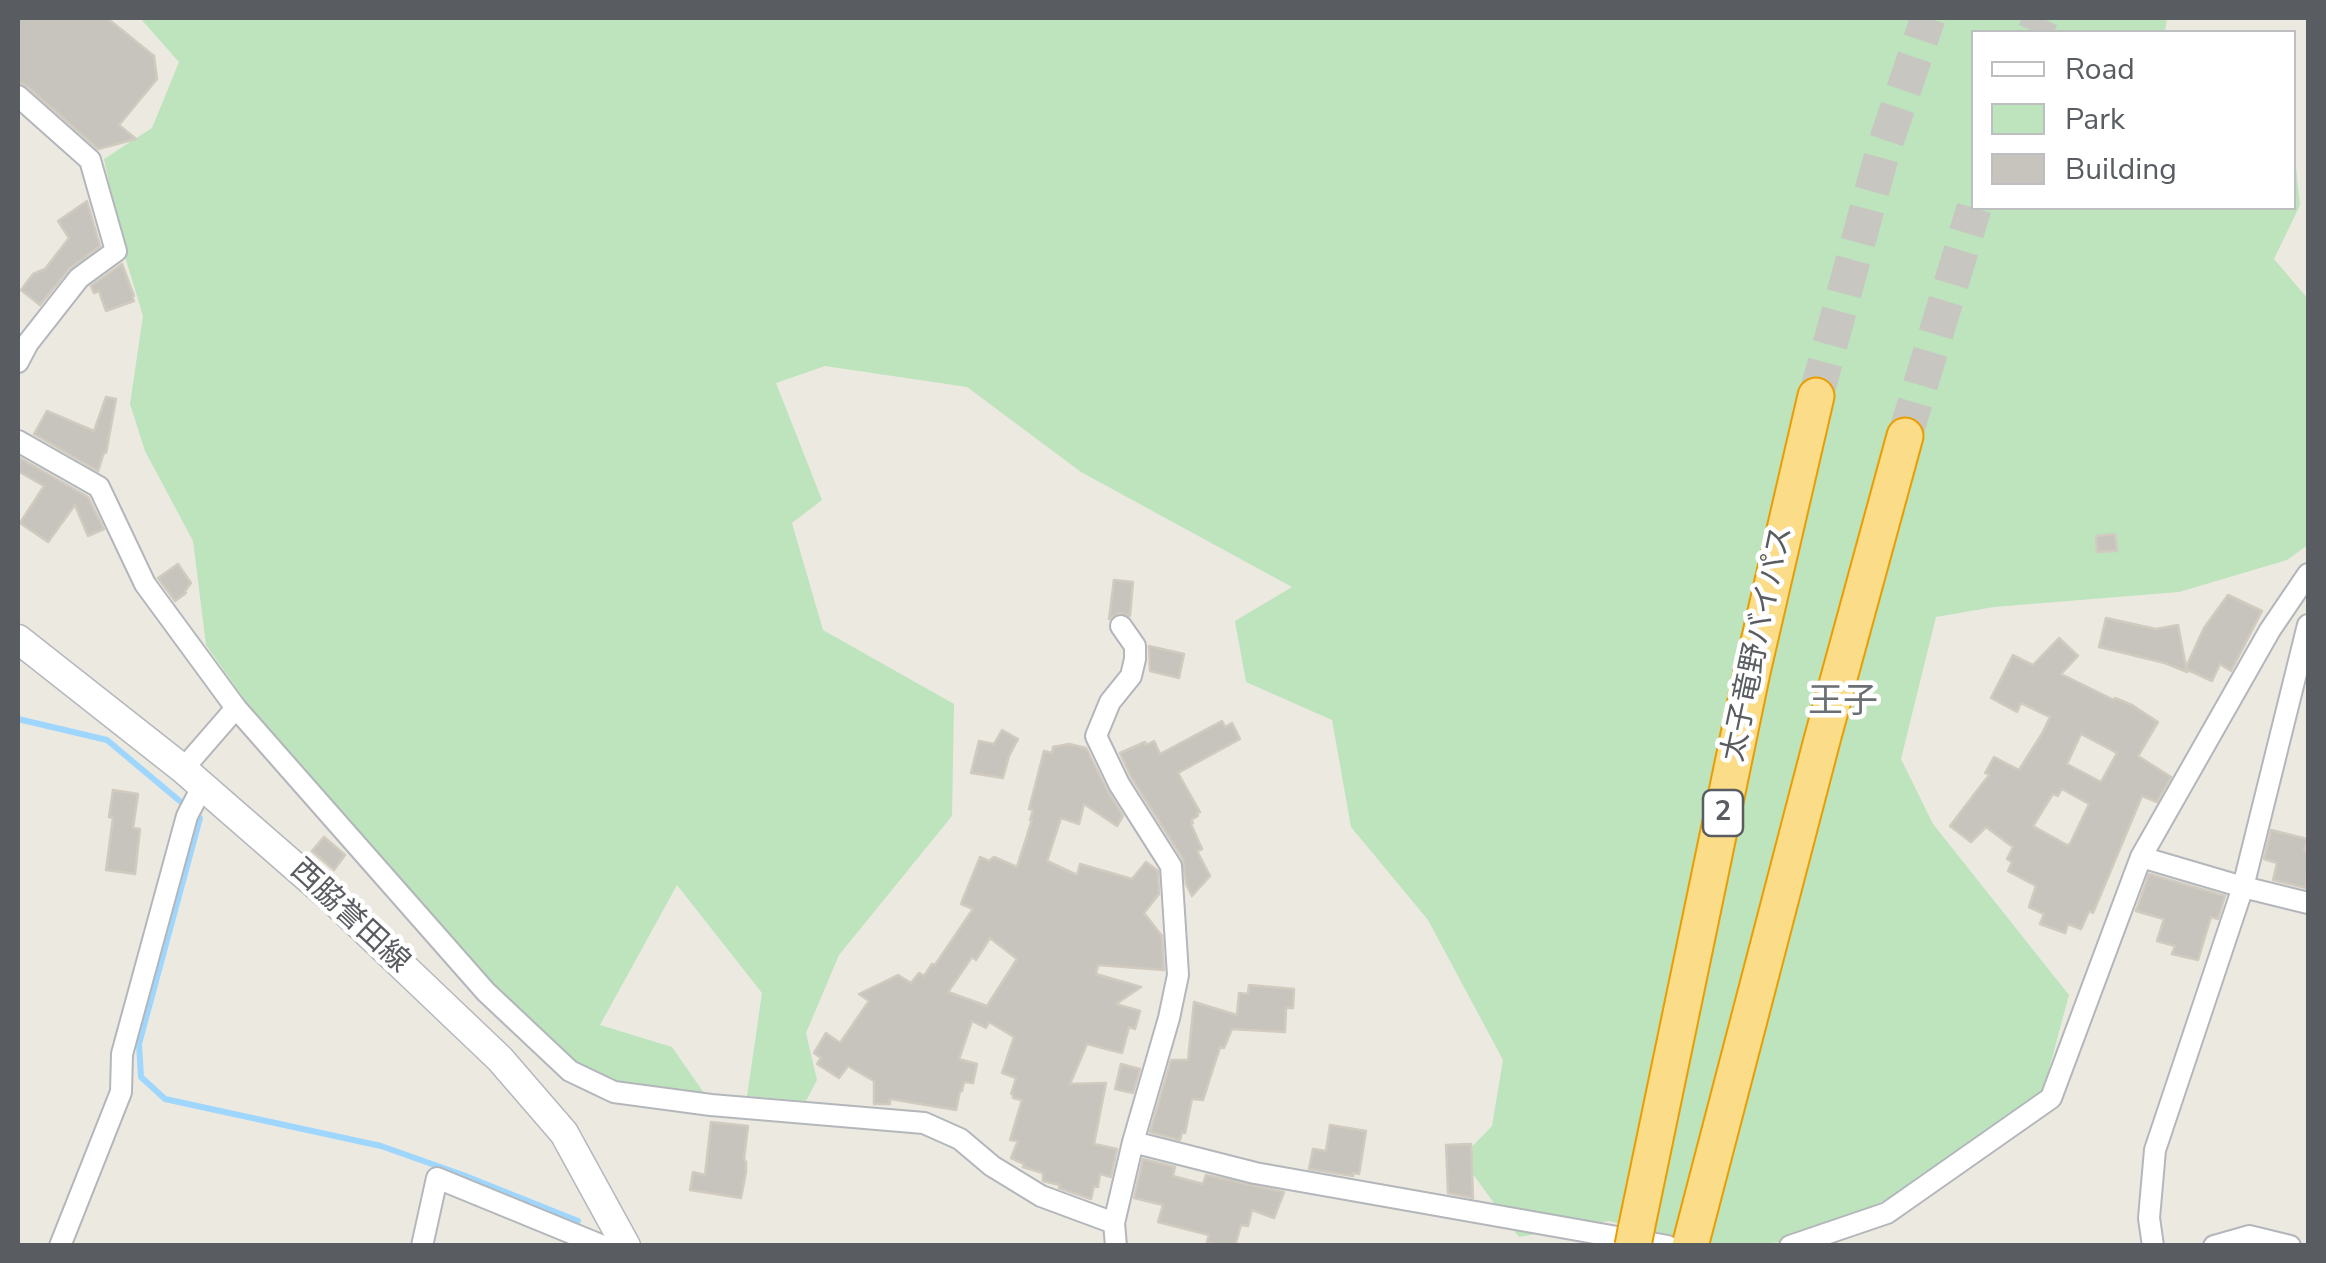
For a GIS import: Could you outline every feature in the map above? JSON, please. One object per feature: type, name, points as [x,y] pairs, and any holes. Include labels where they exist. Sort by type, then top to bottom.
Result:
[{"type":"highway","name":"太子竜野バイパス","points":[[1648,1240],[1752,672],[1816,396]]},
{"type":"highway","points":[[1648,1240],[1822,740],[1905,436]]},
{"type":"main road","name":"西脇誉田線","points":[[18,639],[192,778],[332,898],[500,1058],[564,1133],[626,1246]]},
{"type":"street","points":[[18,96],[90,160],[116,251],[79,278],[28,343],[18,362]]},
{"type":"street","points":[[18,441],[100,487],[145,584],[236,708],[486,992],[570,1071],[614,1092],[712,1106],[924,1124],[960,1139],[992,1166],[1041,1196],[1114,1223]]},
{"type":"street","points":[[1790,1246],[1887,1213],[2051,1098],[2142,857],[2270,630],[2308,574]]},
{"type":"street","points":[[2153,1246],[2149,1218],[2155,1150],[2243,887],[2308,624]]},
{"type":"street","points":[[1116,1246],[1114,1223],[1178,975],[1171,866],[1119,784],[1096,736],[1110,702],[1132,676],[1135,646],[1121,626]]},
{"type":"street","points":[[60,1246],[122,1092],[122,1054],[186,816],[192,778],[236,708]]},
{"type":"street","points":[[2142,857],[2308,903]]},
{"type":"street","points":[[1133,1142],[1255,1173],[1648,1240]]},
{"type":"street","points":[[422,1246],[438,1178],[603,1246]]},
{"type":"street","points":[[2214,1246],[2248,1236],[2290,1246]]},
{"type":"green space","points":[[140,18],[2167,18],[2165,30],[1971,30],[1971,210],[2296,210],[2296,168],[2300,205],[2274,259],[2308,299],[2308,545],[2287,560],[2179,592],[1994,607],[1936,617],[1901,759],[1933,824],[2069,995],[2042,1095],[1889,1198],[1811,1238],[1754,1245],[1710,1245],[1609,1221],[1519,1237],[1461,1158],[1492,1126],[1503,1060],[1428,920],[1351,827],[1332,720],[1246,682],[1235,621],[1292,587],[1081,472],[967,387],[825,366],[776,383],[822,500],[792,523],[823,630],[954,704],[952,816],[839,955],[806,1033],[817,1080],[806,1101],[747,1096],[762,993],[677,885],[600,1025],[672,1047],[704,1093],[592,1079],[538,1044],[288,761],[206,645],[193,541],[145,451],[130,404],[143,316],[123,250],[104,159],[152,128],[179,62]]},
{"type":"building","points":[[18,18],[107,18],[154,56],[157,79],[119,125],[136,139],[98,149],[18,82]]},
{"type":"building","points":[[87,201],[100,246],[69,269],[40,305],[21,290],[33,274],[45,269],[69,238],[58,221]]},
{"type":"building","points":[[122,264],[134,301],[106,311],[99,291],[94,293],[91,286]]},
{"type":"building","points":[[106,397],[116,399],[106,453],[98,471],[34,434],[47,411],[94,431]]},
{"type":"building","points":[[20,458],[88,497],[104,529],[88,536],[75,505],[48,542],[20,523],[44,486],[18,471]]},
{"type":"building","points":[[2115,534],[2117,551],[2097,552],[2096,536]]},
{"type":"building","points":[[178,564],[191,583],[175,601],[158,578]]},
{"type":"building","points":[[1114,580],[1133,582],[1130,616],[1119,613],[1109,619]]},
{"type":"building","points":[[2228,595],[2262,611],[2231,671],[2220,664],[2212,681],[2186,669],[2187,672],[2099,647],[2106,618],[2156,629],[2178,625],[2186,667],[2204,628]]},
{"type":"building","points":[[2059,638],[2078,656],[2061,674],[2132,705],[2158,722],[2138,756],[2171,777],[2157,802],[2142,796],[2093,913],[2089,911],[2081,929],[2068,924],[2065,933],[2040,924],[2044,914],[2029,907],[2036,886],[2008,871],[2012,862],[2007,859],[2013,847],[1986,827],[1971,842],[1950,826],[1989,775],[1985,773],[1994,757],[2019,770],[2043,732],[2050,717],[2021,703],[2017,712],[1991,698],[2013,655],[2033,665]],"holes":[[[2081,734],[2117,753],[2101,782],[2067,764]],[[2062,789],[2089,804],[2067,845],[2033,826],[2053,794],[2058,796]]]},
{"type":"building","points":[[1149,646],[1184,654],[1179,678],[1150,671]]},
{"type":"building","points":[[1222,721],[1225,727],[1232,723],[1240,739],[1178,773],[1200,812],[1191,824],[1202,849],[1197,851],[1210,876],[1192,896],[1183,859],[1120,753],[1154,741],[1160,754]]},
{"type":"building","points":[[1002,730],[1018,739],[1003,778],[971,773],[979,741],[994,744]]},
{"type":"building","points":[[1069,744],[1086,748],[1123,816],[1117,826],[1084,804],[1079,824],[1061,818],[1047,861],[1077,875],[1080,864],[1132,879],[1146,862],[1158,871],[1159,894],[1144,913],[1162,936],[1164,970],[1098,965],[1096,974],[1141,987],[1116,1004],[1140,1011],[1135,1029],[1129,1027],[1122,1053],[1087,1044],[1070,1084],[1106,1083],[1094,1144],[1117,1149],[1111,1177],[1100,1174],[1091,1199],[1043,1181],[1043,1173],[1023,1167],[1011,1158],[1018,1141],[1010,1140],[1022,1100],[1011,1094],[1016,1078],[1002,1073],[1014,1037],[989,1022],[986,1028],[972,1021],[959,1059],[977,1064],[973,1083],[964,1082],[956,1110],[890,1099],[890,1104],[874,1104],[874,1081],[848,1066],[839,1078],[817,1064],[821,1058],[814,1053],[826,1033],[840,1043],[869,1001],[859,994],[898,975],[911,983],[919,973],[924,976],[935,965],[973,909],[961,904],[980,857],[989,861],[994,857],[1017,867],[1032,820],[1033,810],[1029,809],[1044,751],[1052,753],[1053,747]],"holes":[[[990,938],[1017,959],[987,1006],[948,992]]]},
{"type":"building","points":[[113,790],[138,794],[133,828],[140,829],[135,874],[106,870]]},
{"type":"building","points":[[2271,830],[2307,839],[2306,888],[2273,880],[2277,863],[2264,859]]},
{"type":"building","points":[[324,837],[345,855],[334,870],[312,851]]},
{"type":"building","points":[[2149,874],[2225,896],[2218,919],[2211,917],[2198,960],[2172,954],[2175,946],[2157,941],[2164,919],[2136,911]]},
{"type":"building","points":[[1249,985],[1294,989],[1293,1008],[1286,1008],[1285,1032],[1232,1029],[1224,1048],[1220,1047],[1203,1100],[1192,1099],[1180,1140],[1150,1132],[1171,1060],[1188,1060],[1194,1002],[1237,1015],[1239,993],[1248,994]]},
{"type":"building","points":[[1121,1064],[1140,1069],[1133,1093],[1115,1089]]},
{"type":"building","points":[[711,1122],[748,1126],[741,1198],[690,1190],[693,1172],[705,1175]]},
{"type":"building","points":[[1330,1125],[1366,1131],[1359,1174],[1309,1169],[1313,1149],[1326,1151]]},
{"type":"building","points":[[1471,1144],[1473,1198],[1448,1193],[1446,1145]]},
{"type":"building","points":[[1143,1159],[1175,1167],[1173,1176],[1203,1184],[1206,1175],[1284,1192],[1274,1218],[1252,1210],[1248,1226],[1241,1225],[1235,1246],[1220,1246],[1207,1242],[1209,1235],[1158,1222],[1163,1205],[1134,1198]]},
{"type":"waterway","points":[[18,719],[107,740],[200,818],[139,1044],[141,1077],[165,1099],[381,1146],[578,1221]]},
{"type":"tunnel","points":[[1816,396],[1882,154],[1928,18]]},
{"type":"tunnel","points":[[2036,30],[2041,18]]},
{"type":"tunnel","points":[[1905,436],[1973,210]]},
{"type":"district","name":"王子","points":[[1843,704]]}]
